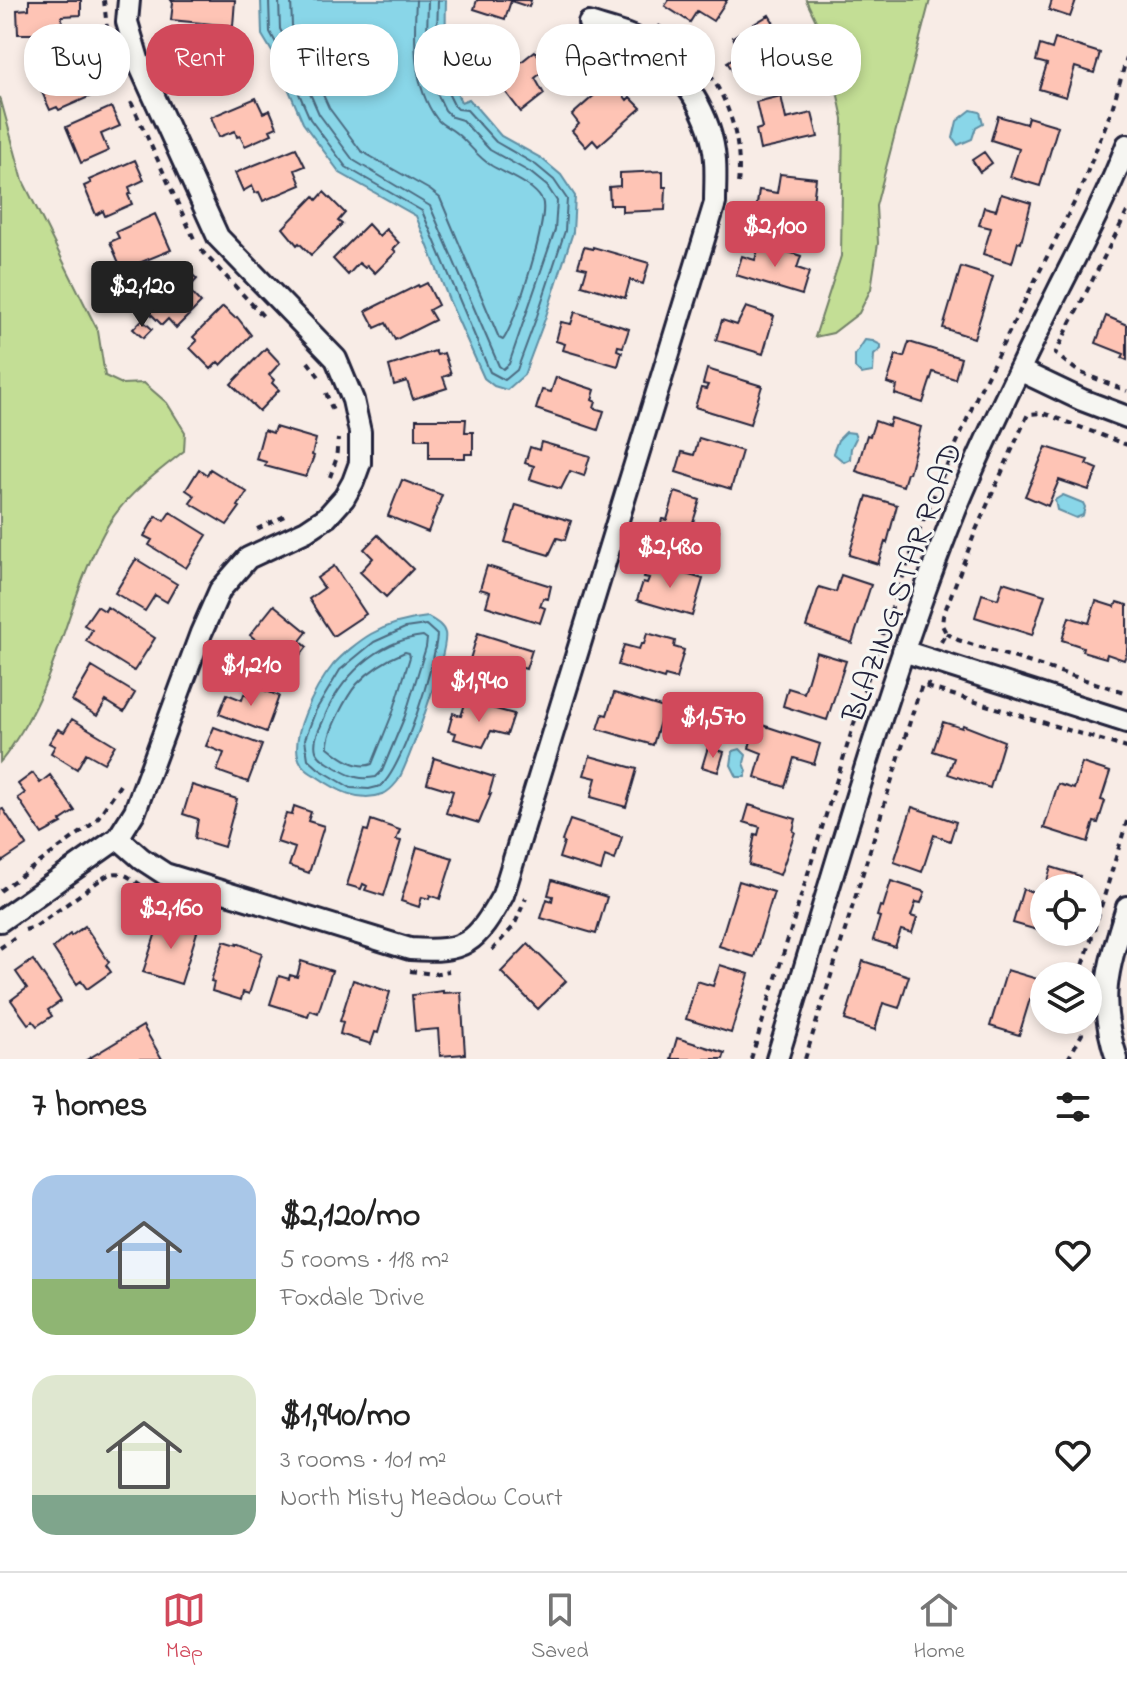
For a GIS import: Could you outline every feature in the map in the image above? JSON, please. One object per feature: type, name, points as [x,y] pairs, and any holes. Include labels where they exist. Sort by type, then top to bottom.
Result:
[{"type":"street","points":[[0,921],[118,838],[135,811],[220,590],[248,558],[306,531],[327,517],[344,498],[360,463],[360,432],[353,400],[336,359],[218,237],[140,66],[127,22],[129,0]]},
{"type":"street","points":[[118,838],[165,874],[410,949],[441,952],[467,944],[485,927],[503,895],[715,203],[715,157],[705,120],[693,96]]},
{"type":"street","name":"BLAZING STAR ROAD","points":[[777,1059],[903,651],[958,504],[1019,370],[1083,245],[1127,145]]},
{"type":"street","points":[[1019,370],[1127,417]]},
{"type":"street","points":[[903,651],[1127,722]]},
{"type":"street","points":[[1117,1059],[1108,1034],[1105,989],[1127,907]]},
{"type":"path","points":[[104,0],[106,24]]},
{"type":"path","points":[[715,83],[732,122],[736,141],[739,176],[736,194]]},
{"type":"path","points":[[129,96],[205,257],[269,322]]},
{"type":"path","points":[[1127,212],[1055,354],[1079,372],[1127,391]]},
{"type":"path","points":[[302,356],[321,379],[336,421]]},
{"type":"path","points":[[1127,445],[1043,413],[1028,414],[976,530],[942,625],[946,633],[958,640],[1127,693]]},
{"type":"path","points":[[326,484],[336,460],[337,431]]},
{"type":"path","points":[[249,535],[294,512]]},
{"type":"path","points":[[927,687],[946,633]]},
{"type":"path","points":[[805,1059],[922,685],[1127,748]]},
{"type":"path","points":[[0,891],[95,822],[126,774]]},
{"type":"path","points":[[1084,962],[1127,821]]},
{"type":"path","points":[[103,878],[119,872],[156,892]]},
{"type":"path","points":[[489,953],[514,926],[528,891]]},
{"type":"path","points":[[406,970],[433,974],[458,968]]},
{"type":"path","points":[[1068,1059],[1082,1034]]},
{"type":"green space","points":[[806,0],[930,0],[876,206],[878,243],[871,289],[859,313],[833,333],[815,337],[841,256],[843,119],[838,96],[861,96],[861,24],[817,24]]},
{"type":"green space","points":[[0,97],[23,181],[98,331],[105,376],[122,384],[144,383],[167,403],[185,432],[184,451],[149,479],[110,521],[81,583],[45,684],[21,732],[0,762]]},
{"type":"water","points":[[261,0],[446,0],[446,24],[414,24],[414,96],[458,96],[461,102],[469,99],[501,136],[541,158],[561,175],[575,196],[573,232],[545,319],[524,375],[507,390],[494,386],[484,378],[416,216],[340,173],[303,123],[291,96],[398,96],[398,24],[270,24],[270,48],[262,35]]},
{"type":"water","points":[[971,110],[980,112],[983,123],[976,127],[972,139],[958,145],[953,138],[957,121]]},
{"type":"water","points":[[865,340],[881,345],[881,349],[874,355],[873,372],[861,374],[855,368],[855,355]]},
{"type":"water","points":[[846,432],[854,433],[856,438],[850,459],[844,462],[833,453],[838,440]]},
{"type":"water","points":[[1063,495],[1083,503],[1083,515],[1076,518],[1057,510],[1055,500]]},
{"type":"water","points":[[428,617],[442,628],[445,644],[427,708],[397,782],[383,794],[357,796],[340,790],[309,771],[298,755],[300,728],[312,699],[333,665],[356,644],[378,630],[399,622]]},
{"type":"water","points":[[740,749],[746,755],[745,777],[737,777],[731,765],[733,751]]},
{"type":"building","points":[[29,0],[81,0],[81,15],[62,16],[62,24],[24,24],[24,34],[18,34],[17,10],[29,9]]},
{"type":"building","points":[[171,0],[235,0],[233,24],[171,20]]},
{"type":"building","points":[[477,0],[531,0],[529,7],[511,1],[505,19],[474,9]]},
{"type":"building","points":[[669,0],[727,0],[713,21],[697,11],[690,22],[665,6]]},
{"type":"building","points":[[1052,0],[1076,0],[1070,17],[1049,10]]},
{"type":"building","points":[[769,15],[774,24],[754,24]]},
{"type":"building","points":[[1055,39],[1100,53],[1094,73],[1075,67],[1066,97],[1039,89],[1047,64],[1036,61],[1040,45],[1052,49]]},
{"type":"building","points":[[536,52],[536,96],[541,96],[521,112],[509,96],[520,96],[520,63]]},
{"type":"building","points":[[44,96],[91,96],[59,110],[57,107],[50,110]]},
{"type":"building","points":[[594,96],[624,96],[627,100],[630,97],[641,108],[598,146],[593,140],[586,147],[572,131],[579,124],[572,115]]},
{"type":"building","points":[[781,96],[786,119],[812,113],[818,137],[760,150],[756,130],[762,128],[756,102]]},
{"type":"building","points":[[256,98],[263,113],[270,110],[277,127],[270,130],[272,134],[245,146],[235,131],[219,137],[211,117]]},
{"type":"building","points":[[111,107],[120,126],[101,134],[108,151],[81,163],[66,127]]},
{"type":"building","points":[[998,116],[1026,124],[1028,117],[1058,126],[1040,186],[1010,177],[1019,149],[991,140]]},
{"type":"building","points":[[296,148],[305,166],[295,170],[301,185],[263,201],[252,186],[243,191],[235,173]]},
{"type":"building","points":[[984,152],[992,163],[980,172],[972,160]]},
{"type":"building","points":[[135,160],[144,180],[129,187],[132,204],[105,216],[103,211],[96,215],[84,186],[91,183],[89,180]]},
{"type":"building","points":[[663,171],[665,210],[622,212],[622,205],[610,205],[609,187],[620,186],[620,173]]},
{"type":"building","points":[[780,174],[816,178],[811,218],[756,211],[759,190],[777,193]]},
{"type":"building","points":[[324,192],[345,213],[338,221],[342,224],[311,255],[299,243],[297,245],[283,228],[314,196],[317,200]]},
{"type":"building","points":[[1001,194],[1031,203],[1021,243],[1018,242],[1012,263],[983,254],[991,228],[979,225],[984,207],[996,210]]},
{"type":"building","points":[[155,214],[171,250],[122,270],[110,242],[119,238],[116,232]]},
{"type":"building","points":[[368,224],[379,236],[386,229],[399,243],[393,249],[396,252],[375,273],[367,265],[365,268],[359,263],[348,275],[333,259]]},
{"type":"building","points":[[760,243],[801,256],[797,268],[809,272],[802,295],[736,275],[742,256],[755,260]]},
{"type":"building","points":[[584,247],[649,263],[643,284],[630,280],[625,298],[582,285],[587,268],[578,266]]},
{"type":"building","points":[[182,265],[197,279],[188,289],[201,303],[176,328],[168,319],[162,325],[147,310],[153,304],[148,300]]},
{"type":"building","points":[[961,267],[993,277],[974,338],[943,328]]},
{"type":"building","points":[[427,283],[438,305],[429,310],[435,320],[395,340],[386,323],[375,328],[366,311]]},
{"type":"building","points":[[223,307],[237,317],[251,335],[221,365],[218,362],[211,369],[190,348],[197,341],[193,337]]},
{"type":"building","points":[[746,307],[774,316],[763,354],[716,340],[722,320],[737,325]]},
{"type":"building","points":[[575,312],[629,329],[623,347],[618,346],[617,350],[622,352],[618,366],[563,350],[565,344],[556,341],[561,322],[571,324]]},
{"type":"building","points":[[1106,316],[1127,325],[1127,360],[1122,358],[1124,354],[1096,343]]},
{"type":"building","points":[[142,320],[152,329],[143,338],[133,329]]},
{"type":"building","points":[[909,342],[961,358],[955,379],[933,372],[923,403],[895,394],[897,386],[887,383],[896,355],[904,357]]},
{"type":"building","points":[[266,348],[280,363],[269,375],[279,390],[259,411],[231,384]]},
{"type":"building","points":[[435,351],[437,355],[444,353],[451,374],[443,377],[447,388],[413,399],[407,381],[394,385],[389,366]]},
{"type":"building","points":[[707,369],[762,386],[750,424],[695,407],[701,388],[706,389],[708,385],[703,384]]},
{"type":"building","points":[[556,377],[595,390],[592,400],[596,402],[594,408],[604,411],[598,430],[536,409],[542,390],[551,392]]},
{"type":"building","points":[[891,418],[921,427],[903,486],[856,471],[867,435],[870,436],[875,421],[889,426]]},
{"type":"building","points":[[416,419],[466,419],[465,432],[473,432],[473,454],[465,454],[465,458],[429,458],[429,439],[416,439]]},
{"type":"building","points":[[275,427],[316,439],[306,477],[265,466],[266,462],[256,459],[264,430],[273,433]]},
{"type":"building","points":[[699,438],[742,451],[731,489],[676,472],[682,452],[694,455]]},
{"type":"building","points":[[541,442],[590,456],[584,476],[570,471],[561,489],[530,479],[534,466],[525,463],[530,447],[539,450]]},
{"type":"building","points":[[1046,447],[1088,460],[1086,464],[1098,469],[1089,490],[1059,480],[1048,506],[1025,496]]},
{"type":"building","points":[[199,469],[207,475],[210,469],[247,492],[227,525],[190,503],[195,496],[186,490]]},
{"type":"building","points":[[402,480],[442,495],[428,532],[388,516]]},
{"type":"building","points":[[675,492],[700,500],[693,522],[719,530],[712,554],[657,537],[662,519],[667,520]]},
{"type":"building","points":[[867,496],[897,505],[878,564],[849,555]]},
{"type":"building","points":[[516,505],[571,521],[565,540],[557,538],[549,555],[505,542]]},
{"type":"building","points":[[170,512],[207,535],[186,568],[149,545],[152,540],[144,536],[156,516],[164,521]]},
{"type":"building","points":[[378,535],[413,569],[386,597],[360,572],[373,558],[364,549]]},
{"type":"building","points":[[136,559],[177,584],[167,602],[155,595],[145,611],[115,593]]},
{"type":"building","points":[[648,563],[703,579],[692,616],[637,600],[643,582],[647,583],[649,578],[644,577]]},
{"type":"building","points":[[334,566],[366,614],[333,636],[309,599],[324,588],[317,578]]},
{"type":"building","points":[[487,566],[551,586],[548,599],[543,598],[540,606],[545,608],[540,623],[486,606],[490,592],[480,589]]},
{"type":"building","points":[[841,575],[871,585],[852,643],[806,627],[819,587],[836,592]]},
{"type":"building","points":[[1003,582],[1045,595],[1032,635],[975,617],[982,594],[998,599]]},
{"type":"building","points":[[1096,601],[1115,607],[1117,602],[1127,605],[1127,652],[1124,660],[1082,651],[1083,647],[1062,640],[1069,617],[1089,623]]},
{"type":"building","points":[[274,605],[307,632],[300,641],[307,647],[296,661],[288,655],[283,662],[250,635]]},
{"type":"building","points":[[97,606],[105,611],[107,607],[155,638],[134,671],[86,641],[92,630],[84,625]]},
{"type":"building","points":[[478,633],[532,650],[526,669],[516,666],[507,682],[467,669]]},
{"type":"building","points":[[647,633],[675,641],[674,647],[684,650],[676,679],[665,676],[664,679],[618,665],[624,645],[639,649]]},
{"type":"building","points":[[816,652],[846,661],[827,720],[783,706],[788,688],[804,693]]},
{"type":"building","points":[[92,667],[135,693],[124,712],[106,701],[97,716],[72,701]]},
{"type":"building","points":[[252,685],[279,696],[266,732],[219,714],[227,694],[242,700],[244,694],[248,696]]},
{"type":"building","points":[[614,693],[664,708],[653,745],[598,729],[603,714],[607,715]]},
{"type":"building","points":[[466,701],[514,714],[507,735],[491,731],[483,747],[454,739],[456,733],[448,731],[453,713],[461,716]]},
{"type":"building","points":[[72,719],[115,745],[104,763],[86,753],[77,769],[51,753],[55,746],[49,743],[58,729],[64,732]]},
{"type":"building","points":[[943,722],[962,728],[963,725],[1004,741],[990,788],[948,774],[954,758],[933,751]]},
{"type":"building","points":[[756,723],[820,744],[814,764],[794,758],[785,787],[755,777],[762,753],[749,748]]},
{"type":"building","points":[[214,727],[262,745],[248,782],[217,771],[224,753],[206,746]]},
{"type":"building","points":[[708,747],[724,752],[718,772],[702,767]]},
{"type":"building","points":[[590,756],[637,769],[626,807],[591,797],[596,778],[584,775]]},
{"type":"building","points":[[434,758],[494,777],[491,794],[479,823],[446,813],[453,791],[427,783]]},
{"type":"building","points":[[1082,763],[1110,772],[1101,800],[1105,801],[1088,842],[1044,828],[1058,784],[1074,789]]},
{"type":"building","points":[[33,773],[40,783],[50,775],[75,811],[60,821],[62,823],[42,834],[18,798],[25,793],[18,784]]},
{"type":"building","points":[[192,785],[237,799],[224,847],[195,838],[198,819],[183,814]]},
{"type":"building","points":[[749,805],[796,819],[795,832],[780,875],[749,865],[755,834],[758,835],[760,827],[744,822]]},
{"type":"building","points":[[294,806],[311,812],[308,821],[324,826],[309,873],[289,866],[295,848],[277,842],[286,814],[292,815]]},
{"type":"building","points":[[912,807],[956,822],[950,841],[934,835],[922,872],[894,862]]},
{"type":"building","points":[[3,809],[27,845],[0,863],[0,810]]},
{"type":"building","points":[[371,820],[400,830],[396,840],[401,841],[384,896],[365,890],[367,886],[363,884],[361,889],[347,885],[364,830],[368,831]]},
{"type":"building","points":[[570,820],[622,837],[615,860],[605,856],[601,871],[559,858]]},
{"type":"building","points":[[417,847],[453,858],[440,899],[430,895],[429,899],[422,897],[419,907],[401,901]]},
{"type":"building","points":[[1051,867],[1074,874],[1049,874]]},
{"type":"building","points":[[552,880],[607,897],[596,934],[541,918],[547,899],[552,901],[553,896],[548,895]]},
{"type":"building","points":[[739,881],[774,892],[754,957],[719,946]]},
{"type":"building","points":[[891,881],[925,892],[921,903],[916,902],[911,916],[917,918],[912,933],[901,930],[895,947],[873,940],[880,906],[883,907]]},
{"type":"building","points":[[1023,889],[1030,891],[1030,928],[1013,923]]},
{"type":"building","points":[[161,917],[175,922],[173,927],[177,929],[179,923],[198,929],[181,984],[143,972]]},
{"type":"building","points":[[85,926],[109,962],[106,965],[111,972],[87,989],[81,981],[77,984],[53,948]]},
{"type":"building","points":[[224,941],[262,953],[249,994],[243,992],[241,1000],[212,991],[214,982],[211,981]]},
{"type":"building","points":[[528,944],[566,981],[538,1009],[501,972]]},
{"type":"building","points":[[33,960],[61,1001],[48,1010],[52,1016],[37,1026],[33,1021],[28,1024],[11,1000],[27,988],[16,972]]},
{"type":"building","points":[[301,961],[332,971],[318,1013],[310,1010],[308,1016],[270,1004],[279,976],[289,979],[290,975],[297,977]]},
{"type":"building","points":[[863,961],[909,976],[899,1008],[883,1003],[875,1030],[845,1020]]},
{"type":"building","points":[[720,965],[749,974],[731,1033],[686,1019],[697,981],[713,986]]},
{"type":"building","points":[[1007,970],[1030,977],[1030,999],[1019,1035],[990,1026]]},
{"type":"building","points":[[353,980],[390,992],[378,1033],[375,1032],[371,1044],[340,1034],[343,1022],[340,1021]]},
{"type":"building","points":[[461,992],[465,1054],[440,1056],[438,1029],[415,1031],[412,995]]},
{"type":"building","points":[[143,1026],[162,1059],[88,1059]]},
{"type":"building","points":[[677,1038],[725,1053],[723,1059],[671,1059]]}]
